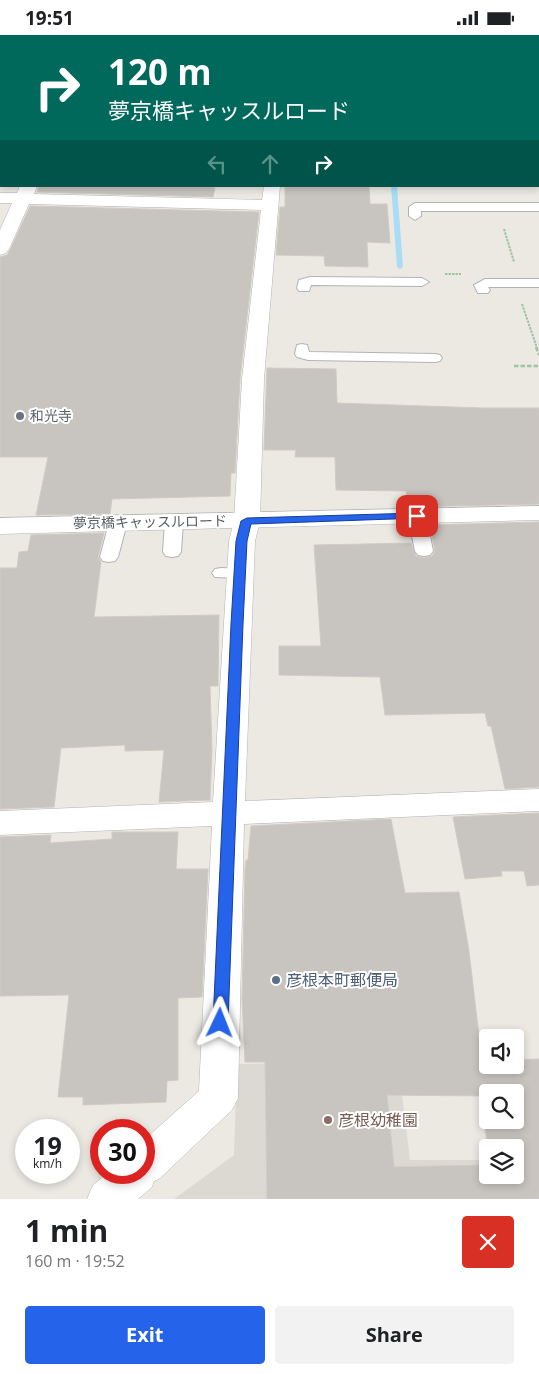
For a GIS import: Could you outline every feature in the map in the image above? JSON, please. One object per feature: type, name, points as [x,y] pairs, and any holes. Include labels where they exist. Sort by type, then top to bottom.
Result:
[{"type":"street","points":[[0,249],[17,200],[271,196],[262,231],[248,379],[247,521],[230,573],[237,619],[242,704],[239,769],[228,815],[218,1098],[155,1156]]},
{"type":"street","name":"夢京橋キャッスルロード","points":[[0,526],[539,513]]},
{"type":"street","points":[[0,823],[228,815],[539,800]]},
{"type":"street","points":[[108,1199],[125,1184]]},
{"type":"lane","points":[[415,216],[415,207],[464,212],[478,207],[539,207]]},
{"type":"lane","points":[[304,288],[304,283],[310,281],[422,282]]},
{"type":"lane","points":[[483,290],[481,285],[485,283],[539,283]]},
{"type":"lane","points":[[302,348],[302,354],[308,357],[435,358]]},
{"type":"lane","points":[[417,516],[424,551]]},
{"type":"lane","points":[[172,552],[174,521]]},
{"type":"lane","points":[[109,557],[118,523]]},
{"type":"path","points":[[478,207],[479,214],[499,215],[515,266]]},
{"type":"path","points":[[521,301],[539,355]]},
{"type":"path","points":[[514,366],[539,366]]},
{"type":"shaded area","name":"彦根幼稚園","points":[[398,1061],[410,1160],[479,1160],[479,1184],[524,1184],[539,1199],[174,1199],[234,1155],[237,1064]]},
{"type":"building","points":[[39,187],[215,188],[213,197],[37,192]]},
{"type":"building","points":[[285,187],[369,187],[370,204],[387,204],[390,243],[367,242],[368,267],[325,266],[324,256],[276,255],[280,207],[285,207]]},
{"type":"building","points":[[30,206],[259,212],[240,379],[235,473],[231,473],[230,496],[112,499],[110,514],[36,515],[48,457],[0,457],[0,257],[7,255],[10,250]]},
{"type":"building","points":[[267,368],[336,369],[337,403],[539,408],[539,504],[408,507],[406,491],[336,490],[335,457],[295,457],[296,450],[264,450]]},
{"type":"building","points":[[539,522],[539,787],[505,789],[491,726],[488,726],[485,713],[385,715],[380,677],[279,675],[279,646],[321,646],[314,545],[411,543],[416,556],[424,558],[432,556],[435,551],[430,525]]},
{"type":"building","points":[[104,533],[98,557],[101,562],[94,617],[219,615],[218,686],[210,686],[212,750],[210,800],[159,802],[164,750],[125,751],[125,745],[61,748],[54,807],[0,809],[0,568],[17,568],[19,552],[28,551],[31,535]]},
{"type":"building","points":[[539,813],[539,885],[527,886],[524,871],[501,871],[502,876],[465,879],[453,817]]},
{"type":"building","points":[[391,819],[405,893],[459,892],[469,951],[479,1036],[479,1074],[524,1074],[524,1060],[539,1059],[539,1199],[267,1199],[265,1062],[245,1062],[242,999],[245,869],[246,860],[248,860],[251,826]],"holes":[[[479,1084],[524,1084],[524,1129],[485,1129],[487,1139],[524,1139],[524,1184],[479,1184],[479,1165],[394,1167],[387,1095],[479,1096]]]},
{"type":"building","points":[[112,832],[178,832],[176,869],[208,869],[202,997],[178,998],[178,1080],[167,1081],[166,1102],[83,1105],[83,1097],[58,1097],[69,995],[0,996],[0,837],[51,835],[50,843],[112,839]]},
{"type":"waterway","points":[[394,187],[400,267]]},
{"type":"place","name":"和光寺","points":[[20,416]]},
{"type":"place","name":"彦根本町郵便局","points":[[276,980]]},
{"type":"place","name":"彦根幼稚園","points":[[328,1120]]},
{"type":"route","points":[[220,1023],[237,624],[242,541],[247,521],[417,516]]}]
